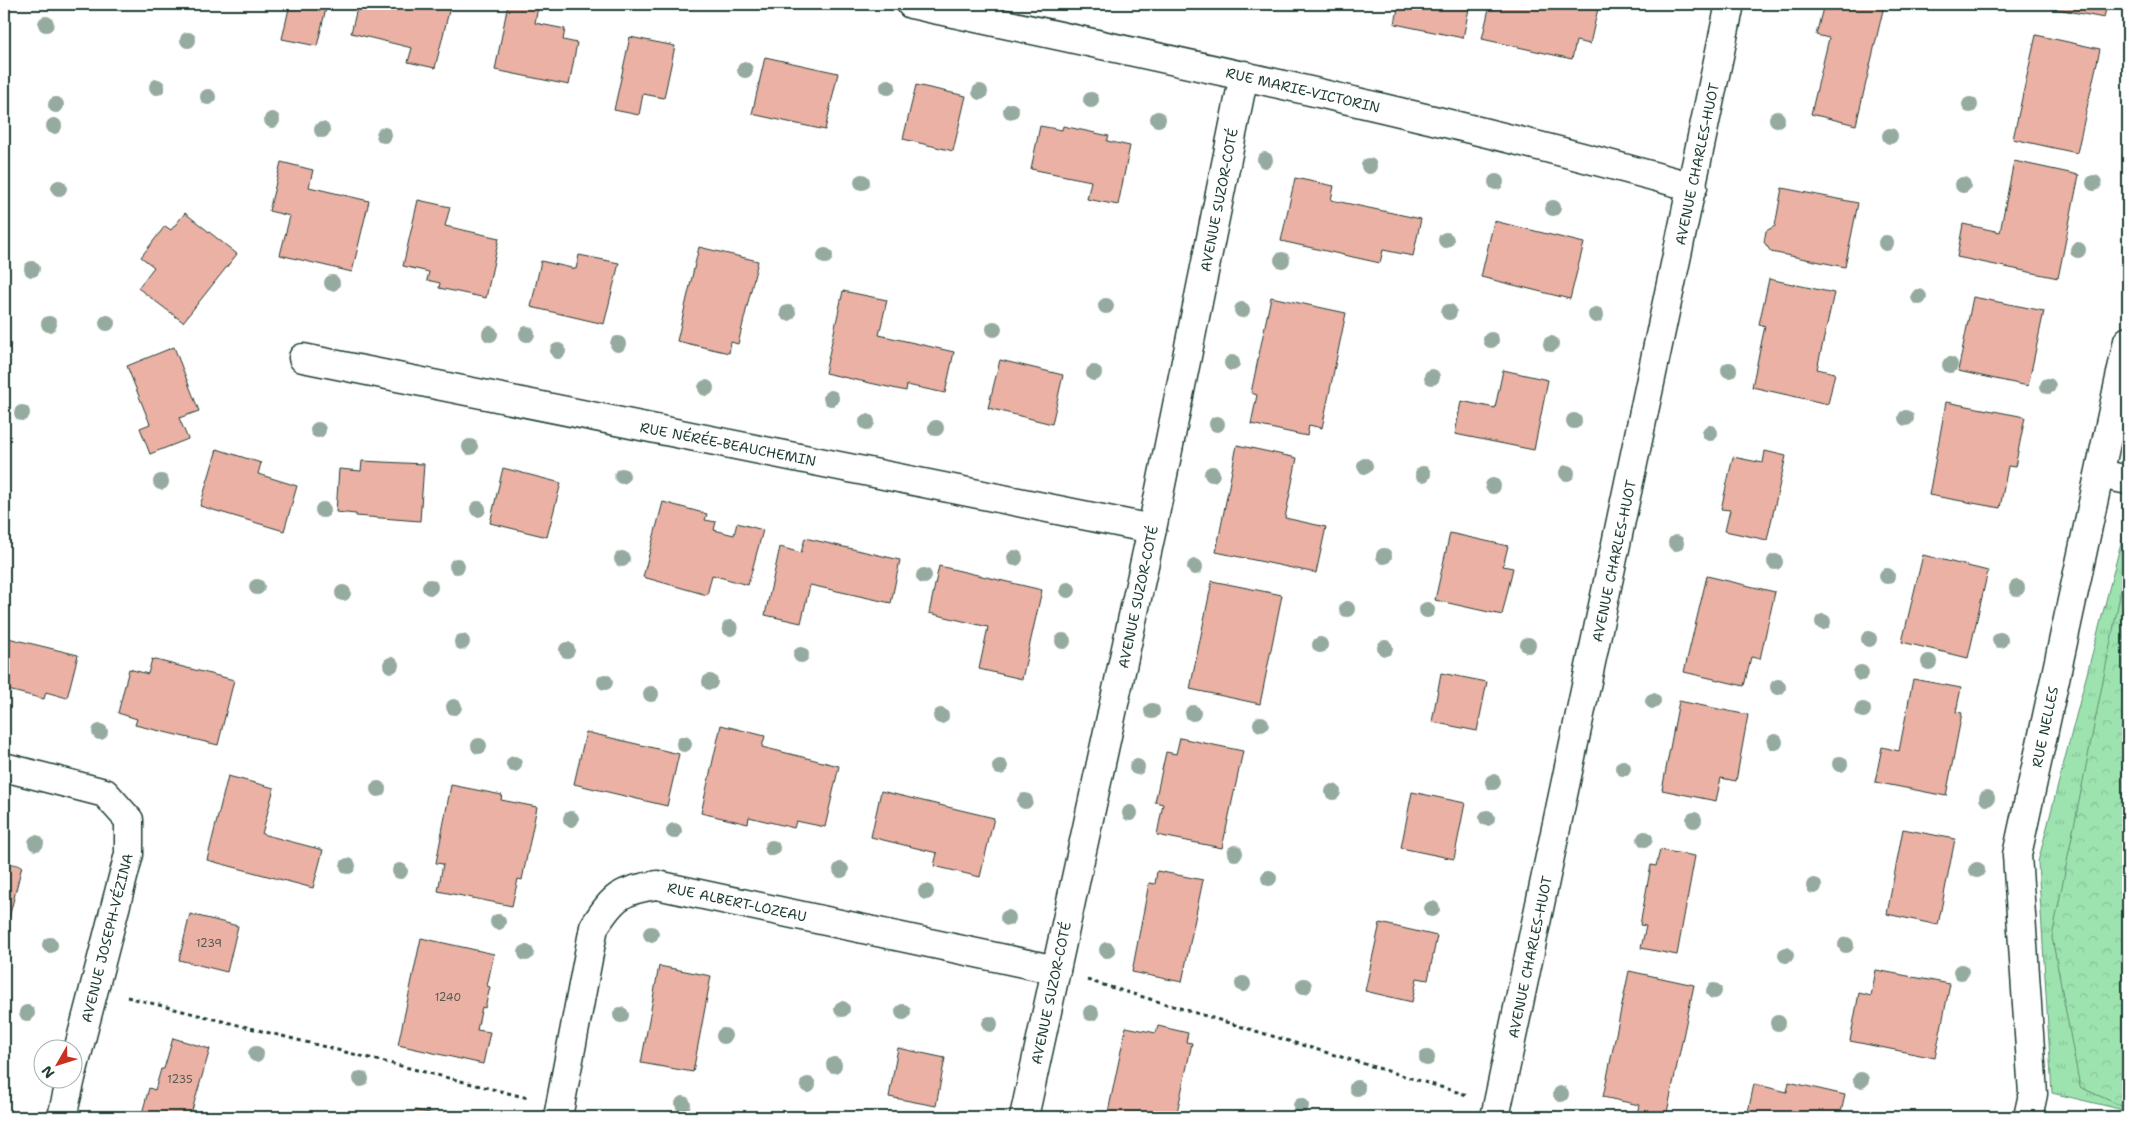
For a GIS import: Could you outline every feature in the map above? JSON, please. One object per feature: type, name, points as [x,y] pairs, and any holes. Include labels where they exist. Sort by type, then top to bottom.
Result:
[{"type":"street","name":"RUE MARIE-VICTORIN","points":[[910,4],[1244,75],[1627,168],[1693,187]]},
{"type":"street","name":"AVENUE CHARLES-HUOT","points":[[1497,1111],[1730,4]]},
{"type":"street","name":"AVENUE SUZOR-COTÉ","points":[[1024,1117],[1152,529],[1244,75]]},
{"type":"street","name":"RUE NELLES","points":[[2028,1117],[2033,1094],[2017,855],[2128,341]]},
{"type":"street","name":"RUE NÉRÉE-BEAUCHEMIN","points":[[303,358],[1152,529]]},
{"type":"street","points":[[2100,474],[2128,480]]},
{"type":"street","name":"AVENUE JOSEPH-VÉZINA","points":[[4,767],[105,793],[129,820],[129,854],[81,1038]]},
{"type":"street","name":"RUE ALBERT-LOZEAU","points":[[559,1112],[594,927],[608,904],[633,888],[657,885],[1056,970]]},
{"type":"street","points":[[62,1117],[69,1088]]},
{"type":"path","points":[[1056,970],[1497,1111]]},
{"type":"path","points":[[94,989],[559,1112]]},
{"type":"green space","points":[[2128,516],[2128,1111],[2052,1093],[2038,862]]},
{"type":"green space","points":[[2128,555],[2128,1109],[2080,1087],[2052,937]]},
{"type":"building","points":[[290,4],[327,4],[317,46],[282,39]]},
{"type":"building","points":[[358,4],[437,4],[450,7],[435,68],[408,62],[412,48],[351,33]]},
{"type":"building","points":[[508,4],[538,7],[535,23],[565,29],[563,40],[577,43],[569,85],[495,70]]},
{"type":"building","points":[[1379,4],[1470,4],[1463,38],[1395,24],[1398,8]]},
{"type":"building","points":[[1490,4],[1599,4],[1590,44],[1576,41],[1572,59],[1482,39]]},
{"type":"building","points":[[1824,4],[1876,4],[1884,6],[1856,125],[1811,114],[1829,38],[1816,35]]},
{"type":"building","points":[[2053,4],[2107,4],[2104,18],[2052,8]]},
{"type":"building","points":[[2036,35],[2100,49],[2077,153],[2013,139]]},
{"type":"building","points":[[630,37],[675,46],[664,98],[643,94],[639,115],[614,110]]},
{"type":"building","points":[[765,57],[838,73],[825,130],[752,114]]},
{"type":"building","points":[[916,85],[966,96],[953,151],[903,139]]},
{"type":"building","points":[[1040,126],[1062,130],[1063,126],[1109,136],[1107,141],[1130,146],[1118,205],[1087,199],[1091,181],[1031,169]]},
{"type":"building","points":[[2014,161],[2079,175],[2058,278],[1957,257],[1963,224],[2000,232]]},
{"type":"building","points":[[281,162],[313,170],[309,187],[369,201],[352,272],[280,255],[290,216],[269,211]]},
{"type":"building","points":[[1295,178],[1334,186],[1331,200],[1421,219],[1413,256],[1383,250],[1380,263],[1281,241]]},
{"type":"building","points":[[1782,188],[1858,203],[1845,267],[1771,252],[1764,242],[1766,231],[1775,226]]},
{"type":"building","points":[[418,200],[450,207],[445,226],[499,238],[486,298],[439,288],[440,283],[427,280],[429,272],[403,266]]},
{"type":"building","points":[[185,213],[237,254],[183,322],[138,288],[154,267],[141,257],[165,226],[171,230]]},
{"type":"building","points":[[1494,221],[1584,243],[1570,299],[1481,277]]},
{"type":"building","points":[[699,247],[758,261],[738,344],[731,342],[729,353],[677,341]]},
{"type":"building","points":[[579,255],[619,263],[604,324],[531,307],[541,261],[576,269]]},
{"type":"building","points":[[1769,279],[1834,293],[1817,369],[1835,373],[1828,404],[1752,387],[1765,326],[1759,324]]},
{"type":"building","points":[[843,291],[887,300],[879,335],[954,352],[945,393],[907,385],[906,391],[825,373]]},
{"type":"building","points":[[1271,297],[1346,313],[1322,428],[1309,425],[1307,436],[1251,424],[1257,395],[1251,393]]},
{"type":"building","points":[[1973,297],[2044,311],[2028,386],[1958,371]]},
{"type":"building","points":[[174,347],[199,411],[179,418],[188,439],[150,454],[140,428],[150,424],[127,366]]},
{"type":"building","points":[[1000,360],[1063,375],[1052,424],[988,408]]},
{"type":"building","points":[[1503,370],[1548,380],[1534,450],[1455,434],[1461,401],[1495,408]]},
{"type":"building","points":[[1946,402],[2025,417],[2015,467],[2008,466],[2000,508],[1929,495]]},
{"type":"building","points":[[1237,445],[1297,458],[1285,518],[1326,527],[1316,573],[1216,552]]},
{"type":"building","points":[[217,449],[261,463],[258,474],[297,486],[284,531],[200,506]]},
{"type":"building","points":[[1765,451],[1786,456],[1767,540],[1725,531],[1730,510],[1721,509],[1733,457],[1763,463]]},
{"type":"building","points":[[362,461],[424,464],[420,521],[356,516],[356,514],[336,512],[339,469],[361,471]]},
{"type":"building","points":[[503,468],[561,483],[547,537],[490,523]]},
{"type":"building","points":[[663,502],[707,514],[705,520],[716,522],[714,530],[734,535],[737,523],[763,530],[748,585],[712,575],[707,595],[643,577]]},
{"type":"building","points":[[1450,533],[1508,546],[1503,566],[1513,568],[1502,615],[1435,600]]},
{"type":"building","points":[[805,538],[900,560],[891,603],[810,585],[801,623],[765,615],[780,547],[801,553]]},
{"type":"building","points":[[1923,555],[1988,571],[1968,658],[1902,642]]},
{"type":"building","points":[[939,566],[1042,590],[1022,679],[979,669],[988,627],[929,613]]},
{"type":"building","points":[[1707,576],[1775,592],[1760,659],[1751,657],[1744,686],[1684,672]]},
{"type":"building","points":[[1212,581],[1282,595],[1260,704],[1190,689]]},
{"type":"building","points":[[4,637],[78,655],[67,698],[46,692],[44,699],[4,689]]},
{"type":"building","points":[[152,659],[234,680],[218,745],[135,725],[137,719],[118,713],[129,669],[148,674]]},
{"type":"building","points":[[1441,673],[1487,682],[1477,731],[1432,722]]},
{"type":"building","points":[[1913,679],[1961,688],[1956,712],[1962,713],[1946,796],[1875,782],[1882,747],[1899,751]]},
{"type":"building","points":[[1679,701],[1748,715],[1736,781],[1721,778],[1716,801],[1662,790]]},
{"type":"building","points":[[721,725],[765,736],[762,747],[839,766],[825,827],[796,821],[794,828],[749,817],[748,824],[701,813]]},
{"type":"building","points":[[586,732],[679,754],[667,806],[574,784]]},
{"type":"building","points":[[1180,738],[1243,751],[1222,848],[1157,835],[1163,804],[1155,802],[1166,752],[1176,754]]},
{"type":"building","points":[[228,776],[274,788],[262,834],[323,850],[313,888],[207,860]]},
{"type":"building","points":[[451,785],[502,795],[501,800],[537,807],[522,880],[518,879],[512,906],[438,891],[443,864],[436,863]]},
{"type":"building","points":[[881,791],[994,818],[980,877],[934,866],[937,853],[871,837]]},
{"type":"building","points":[[1412,792],[1465,803],[1454,859],[1401,848]]},
{"type":"building","points":[[1903,829],[1955,839],[1938,925],[1887,914]]},
{"type":"building","points":[[1660,850],[1695,856],[1677,955],[1641,948],[1646,926],[1640,925],[1651,865],[1656,866]]},
{"type":"building","points":[[4,862],[22,866],[4,938]]},
{"type":"building","points":[[1157,871],[1203,880],[1182,982],[1132,972],[1149,883],[1155,884]]},
{"type":"building","points":[[190,914],[238,926],[227,972],[179,960]]},
{"type":"building","points":[[1380,923],[1437,936],[1428,980],[1417,978],[1412,1002],[1365,991]]},
{"type":"building","points":[[421,938],[494,954],[487,986],[490,987],[485,1008],[482,1007],[477,1030],[490,1032],[483,1064],[398,1045]]},
{"type":"building","points":[[659,966],[711,976],[693,1072],[641,1063]]},
{"type":"building","points":[[1876,970],[1950,984],[1935,1058],[1850,1041],[1859,993],[1871,996]]},
{"type":"building","points":[[1629,971],[1694,985],[1666,1117],[1651,1117],[1637,1114],[1639,1105],[1603,1097]]},
{"type":"building","points":[[1158,1026],[1188,1033],[1186,1042],[1192,1043],[1176,1117],[1107,1117],[1126,1027],[1156,1033]]},
{"type":"building","points":[[173,1038],[210,1049],[190,1117],[141,1117],[149,1088],[155,1090],[161,1069],[164,1069]]},
{"type":"building","points":[[898,1048],[945,1058],[936,1106],[889,1097]]},
{"type":"building","points":[[1789,1082],[1845,1095],[1840,1117],[1747,1117],[1754,1084],[1787,1092]]},
{"type":"building","points":[[415,1110],[450,1117],[413,1117]]}]
